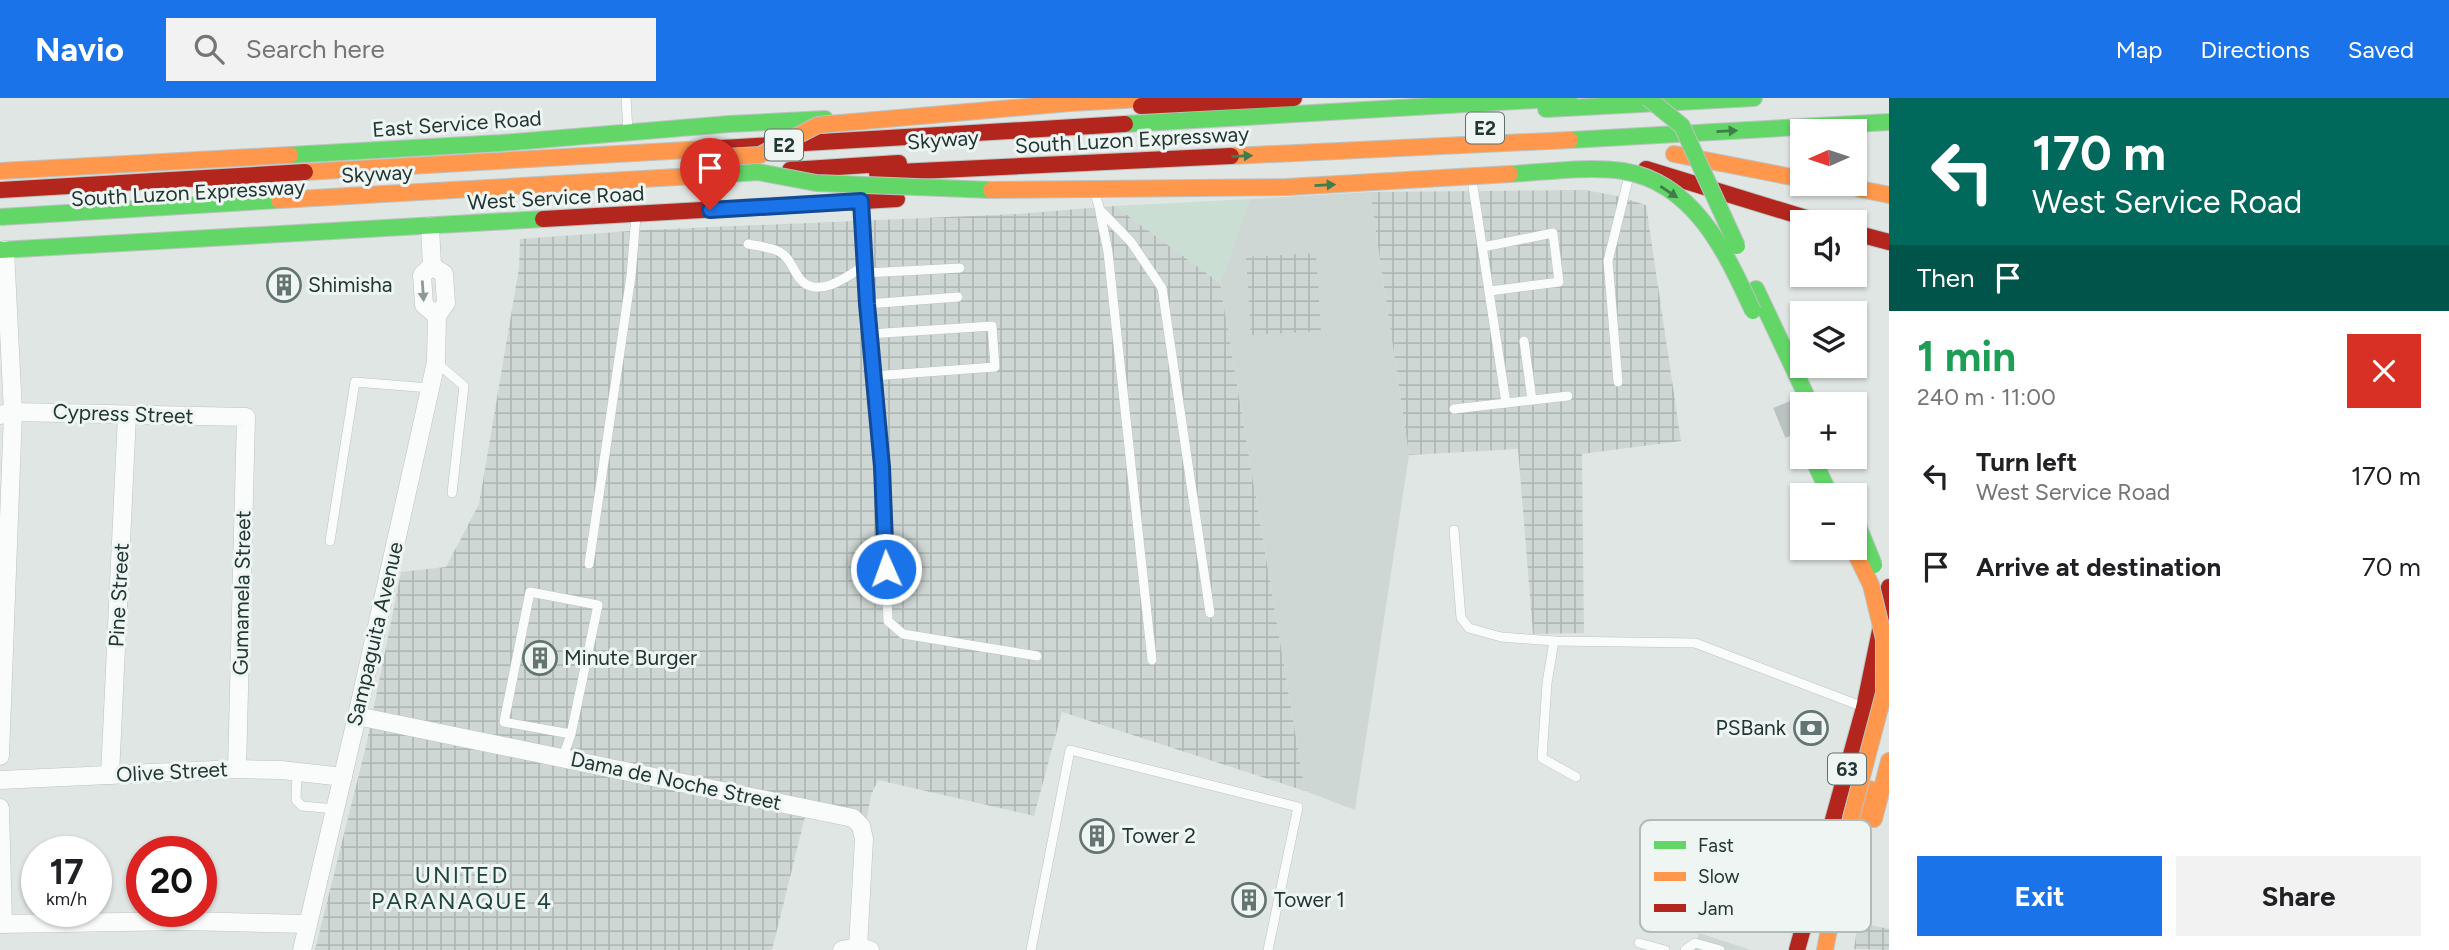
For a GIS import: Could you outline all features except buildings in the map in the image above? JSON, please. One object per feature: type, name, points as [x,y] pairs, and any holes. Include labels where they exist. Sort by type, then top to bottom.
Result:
[{"type":"main road","points":[[760,155],[818,125],[964,111],[1160,98]]},
{"type":"main road","name":"East Service Road","points":[[0,171],[501,143],[771,122],[1294,98]]},
{"type":"main road","name":"South Luzon Expressway","points":[[0,190],[1569,98]]},
{"type":"main road","points":[[1648,98],[1682,126],[1805,392]]},
{"type":"main road","name":"Skyway","points":[[0,200],[1078,135],[1754,98]]},
{"type":"main road","points":[[1545,125],[1889,107]]},
{"type":"main road","name":"South Luzon Expressway","points":[[0,226],[679,184],[1512,144],[1889,122]]},
{"type":"main road","name":"Skyway","points":[[0,216],[1490,128]]},
{"type":"main road","points":[[1512,144],[1638,149],[1790,176]]},
{"type":"main road","name":"West Service Road","points":[[2,250],[636,215],[1469,164],[1577,160],[1659,172],[1790,213]]},
{"type":"main road","points":[[758,173],[816,183],[1002,190],[1287,187],[1593,169],[1619,171],[1642,176],[1670,192],[1713,233],[1753,310],[1766,348]]},
{"type":"main road","points":[[1867,190],[1889,195]]},
{"type":"main road","points":[[1867,236],[1889,242]]},
{"type":"main road","points":[[1836,470],[1841,483]]},
{"type":"main road","points":[[1867,548],[1878,575],[1889,616]]},
{"type":"main road","points":[[1857,819],[1884,693],[1884,639],[1871,585],[1859,560]]},
{"type":"main road","name":"63","points":[[1833,820],[1864,708],[1889,587]]},
{"type":"main road","points":[[1857,819],[1889,709]]},
{"type":"main road","name":"63","points":[[1871,828],[1889,761]]},
{"type":"main road","name":"63","points":[[1797,950],[1802,932]]},
{"type":"main road","points":[[1815,950],[1821,932]]},
{"type":"main road","points":[[1825,950],[1828,932]]},
{"type":"main road","name":"63","points":[[1838,950],[1843,932]]},
{"type":"street","name":"Sampaguita Avenue","points":[[302,950],[436,362],[437,316],[446,303],[444,274],[432,266],[430,226]]},
{"type":"street","points":[[0,756],[7,413],[2,250]]},
{"type":"street","name":"Cypress Street","points":[[7,413],[246,416]]},
{"type":"street","name":"Pine Street","points":[[110,775],[127,415]]},
{"type":"street","name":"Gumamela Street","points":[[237,769],[246,416]]},
{"type":"street","name":"Dama de Noche Street","points":[[357,716],[853,818],[861,826],[863,839],[857,949]]},
{"type":"street","name":"Olive Street","points":[[0,780],[237,769],[343,777]]},
{"type":"street","points":[[0,808],[1,924],[209,921],[308,925]]},
{"type":"lane","points":[[626,98],[628,133]]},
{"type":"lane","points":[[677,152],[679,184]]},
{"type":"lane","points":[[1469,164],[1506,404]]},
{"type":"lane","points":[[1618,382],[1608,261],[1632,166]]},
{"type":"lane","points":[[1093,187],[1108,252],[1152,660]]},
{"type":"lane","points":[[861,201],[869,334],[882,467],[888,621],[903,634],[1037,656]]},
{"type":"lane","points":[[1100,210],[1131,242],[1162,288],[1210,613]]},
{"type":"lane","points":[[589,564],[631,276],[636,215]]},
{"type":"lane","points":[[1483,247],[1553,233],[1559,282],[1490,292]]},
{"type":"lane","points":[[747,244],[779,252],[788,260],[802,282],[814,287],[841,281],[865,269],[960,268]]},
{"type":"lane","points":[[867,304],[958,297]]},
{"type":"lane","points":[[869,334],[992,326],[995,367],[873,376]]},
{"type":"lane","points":[[1524,341],[1532,400]]},
{"type":"lane","points":[[436,362],[464,386],[452,493]]},
{"type":"lane","points":[[330,541],[355,382],[430,388]]},
{"type":"lane","points":[[1454,409],[1568,396]]},
{"type":"lane","points":[[1454,530],[1461,618],[1469,628],[1501,637],[1554,641],[1695,643],[1864,708]]},
{"type":"lane","points":[[562,757],[571,734],[598,605],[530,592],[504,722],[571,734]]},
{"type":"lane","points":[[1554,641],[1547,683],[1542,758],[1576,777]]},
{"type":"lane","points":[[1031,950],[1070,750],[1298,807],[1268,950]]},
{"type":"lane","points":[[297,772],[296,800],[302,806],[335,809]]},
{"type":"lane","points":[[1639,943],[1665,950]]},
{"type":"lane","points":[[1685,950],[1695,943],[1720,950]]},
{"type":"shaded area","points":[[1585,190],[1646,205],[1681,441],[1582,454],[1584,633],[1533,634],[1518,449],[1409,455],[1370,192]]},
{"type":"shaded area","points":[[1370,192],[1409,455],[1355,810],[1305,791],[1220,283],[1250,199]]},
{"type":"shaded area","points":[[1115,206],[1220,283],[1305,791],[1062,712],[1034,816],[878,780],[871,795],[865,829],[805,817],[772,950],[315,950],[366,746],[401,572],[446,567],[479,504],[519,268],[520,239],[644,230],[1017,214]]},
{"type":"shaded area","points":[[1316,253],[1321,331],[1251,335],[1246,257]]},
{"type":"shaded area","points":[[1871,925],[1889,929],[1889,950],[1854,949],[1857,932],[1871,932]]},
{"type":"shaded area","points":[[1699,933],[1751,950],[1694,950]]},
{"type":"green space","points":[[1250,199],[1220,283],[1115,206]]},
{"type":"tunnel","points":[[1788,402],[1790,407]]},
{"type":"traffic: fast","points":[[1125,124],[1569,98]]},
{"type":"traffic: fast","points":[[1648,98],[1682,126],[1737,246]]},
{"type":"traffic: fast","points":[[1546,109],[1754,98]]},
{"type":"traffic: fast","points":[[290,155],[501,143],[729,124],[825,119]]},
{"type":"traffic: fast","points":[[1570,140],[1889,122]]},
{"type":"traffic: fast","points":[[1510,174],[1581,169],[1623,171],[1648,178],[1670,190],[1689,205],[1719,244],[1753,311]]},
{"type":"traffic: fast","points":[[729,174],[758,172],[816,183],[991,190]]},
{"type":"traffic: fast","points":[[0,217],[279,200]]},
{"type":"traffic: fast","points":[[0,250],[543,219]]},
{"type":"traffic: fast","points":[[1756,289],[1805,392]]},
{"type":"traffic: fast","points":[[1818,469],[1824,483]]},
{"type":"traffic: fast","points":[[1867,548],[1874,565]]},
{"type":"traffic: slow","points":[[1070,103],[1160,98]]},
{"type":"traffic: slow","points":[[725,157],[760,155],[818,125],[1070,103]]},
{"type":"traffic: slow","points":[[1231,156],[1570,140]]},
{"type":"traffic: slow","points":[[305,172],[705,149]]},
{"type":"traffic: slow","points":[[1674,154],[1790,177]]},
{"type":"traffic: slow","points":[[0,171],[290,155]]},
{"type":"traffic: slow","points":[[279,200],[729,174]]},
{"type":"traffic: slow","points":[[991,190],[1287,187],[1510,174]]},
{"type":"traffic: slow","points":[[1867,190],[1889,195]]},
{"type":"traffic: slow","points":[[1851,818],[1884,693],[1884,639],[1871,585],[1859,560]]},
{"type":"traffic: slow","points":[[1874,819],[1889,761]]},
{"type":"traffic: slow","points":[[1861,820],[1870,789]]},
{"type":"traffic: slow","points":[[1825,950],[1828,932]]},
{"type":"traffic: jam","points":[[1141,106],[1294,98]]},
{"type":"traffic: jam","points":[[705,149],[1125,124]]},
{"type":"traffic: jam","points":[[877,173],[1231,156]]},
{"type":"traffic: jam","points":[[790,170],[899,163]]},
{"type":"traffic: jam","points":[[1646,169],[1790,213]]},
{"type":"traffic: jam","points":[[0,190],[305,172]]},
{"type":"traffic: jam","points":[[543,219],[897,199]]},
{"type":"traffic: jam","points":[[1867,236],[1889,242]]},
{"type":"traffic: jam","points":[[1833,820],[1864,708],[1889,587]]},
{"type":"traffic: jam","points":[[1797,950],[1802,932]]},
{"type":"place","name":"Shimisha","points":[[284,285]]},
{"type":"place","name":"Minute Burger","points":[[540,658]]},
{"type":"place","name":"PSBank","points":[[1811,728]]},
{"type":"place","name":"Tower 2","points":[[1097,836]]},
{"type":"place","name":"Tower 1","points":[[1249,900]]},
{"type":"district","name":"UNITED PARANAQUE 4","points":[[462,888]]},
{"type":"route","points":[[710,210],[861,201],[867,304],[882,467],[886,569]]}]
